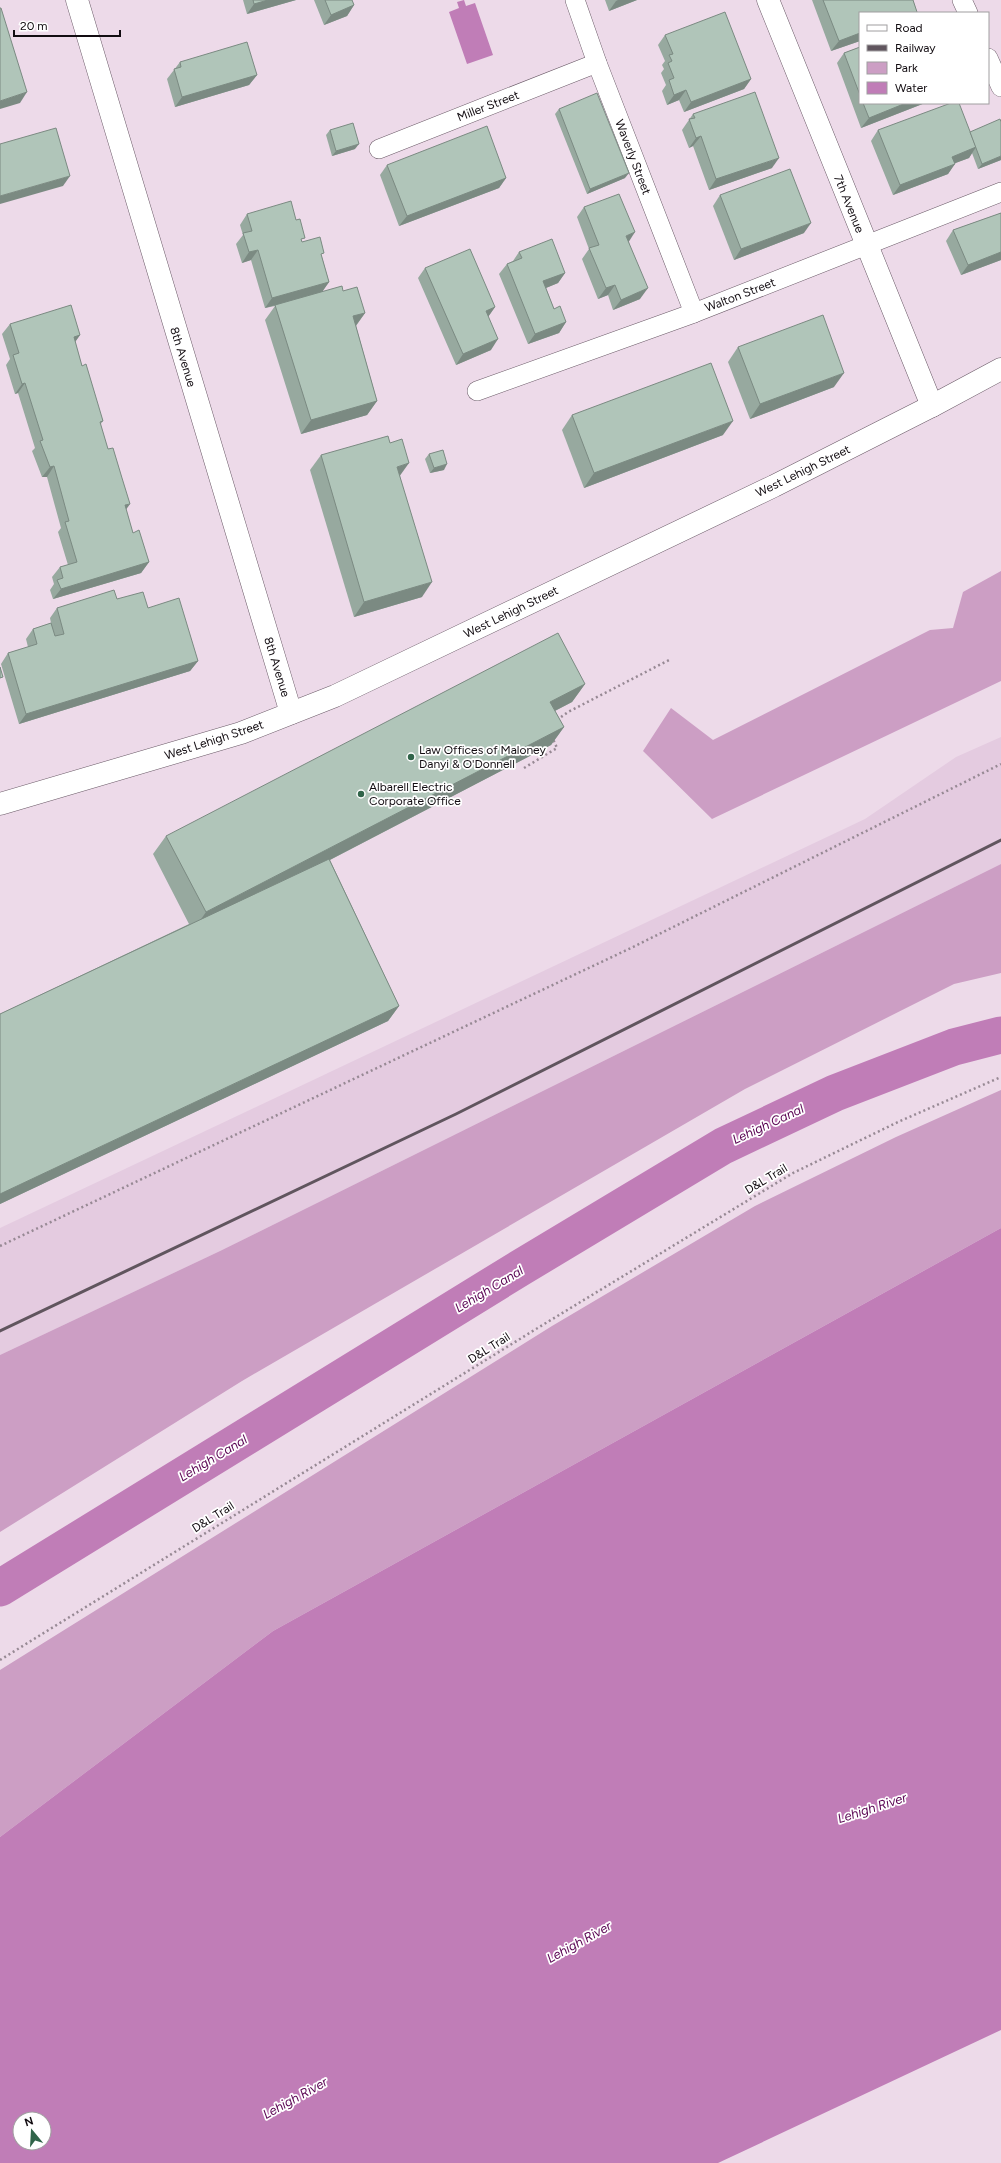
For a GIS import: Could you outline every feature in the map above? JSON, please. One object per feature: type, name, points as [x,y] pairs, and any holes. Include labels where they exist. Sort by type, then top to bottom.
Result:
[{"type":"street","name":"8th Avenue","points":[[77,0],[291,713]]},
{"type":"street","name":"7th Avenue","points":[[768,0],[866,247],[932,406]]},
{"type":"street","name":"West Lehigh Street","points":[[0,804],[241,733],[335,696],[766,490],[932,406],[1001,369]]},
{"type":"lane","name":"Waverly Street","points":[[575,0],[597,63],[694,313]]},
{"type":"lane","points":[[962,0],[968,12]]},
{"type":"lane","points":[[989,60],[1001,87]]},
{"type":"lane","name":"Miller Street","points":[[379,149],[597,63]]},
{"type":"lane","name":"Walton Street","points":[[477,391],[694,313],[866,247],[1001,192]]},
{"type":"path","points":[[552,723],[568,712],[671,659]]},
{"type":"path","points":[[524,768],[557,748],[550,734]]},
{"type":"path","points":[[0,1246],[631,948],[1001,764]]},
{"type":"path","name":"D&L Trail","points":[[0,1660],[529,1333],[793,1173],[898,1122],[1001,1077]]},
{"type":"shaded area","points":[[1001,737],[1001,864],[220,1251],[0,1355],[0,1228],[865,819],[956,757]]},
{"type":"green space","points":[[1001,571],[1001,681],[712,819],[643,751],[671,708],[713,740],[930,630],[953,628],[963,592]]},
{"type":"green space","points":[[1001,864],[1001,973],[954,984],[745,1089],[242,1381],[0,1532],[0,1355],[220,1251]]},
{"type":"green space","points":[[1001,1090],[1001,1228],[273,1631],[0,1837],[0,1670],[552,1326],[755,1206],[896,1137]]},
{"type":"water","points":[[464,0],[466,6],[475,3],[493,55],[467,64],[449,12],[459,8],[457,2]]},
{"type":"water","name":"Lehigh River","points":[[1001,1228],[1001,2030],[718,2163],[0,2163],[0,1837],[273,1631]]},
{"type":"building","points":[[253,0],[268,0],[254,4]]},
{"type":"building","points":[[325,0],[352,0],[354,5],[331,15]]},
{"type":"building","points":[[823,0],[913,0],[917,12],[859,12],[859,33],[839,41]]},
{"type":"building","points":[[0,8],[27,92],[0,101]]},
{"type":"building","points":[[725,12],[751,79],[691,102],[686,90],[674,95],[669,80],[674,78],[668,63],[672,61],[669,55],[673,54],[665,35]]},
{"type":"building","points":[[247,42],[257,75],[182,97],[174,69],[181,67],[180,62]]},
{"type":"building","points":[[859,47],[859,92],[844,53]]},
{"type":"building","points":[[755,92],[779,158],[716,179],[701,136],[696,138],[689,119],[695,118],[693,114]]},
{"type":"building","points":[[597,93],[629,173],[590,189],[559,109]]},
{"type":"building","points":[[863,104],[904,104],[869,118]]},
{"type":"building","points":[[948,104],[959,104],[976,147],[952,157],[955,164],[900,185],[878,130]]},
{"type":"building","points":[[1000,119],[1001,156],[982,164],[970,132]]},
{"type":"building","points":[[353,123],[359,144],[336,151],[330,130]]},
{"type":"building","points":[[487,126],[506,178],[407,216],[387,165]]},
{"type":"building","points":[[56,128],[70,176],[0,196],[0,144]]},
{"type":"building","points":[[790,169],[811,223],[741,249],[720,195]]},
{"type":"building","points":[[619,194],[635,232],[626,236],[648,288],[621,300],[615,285],[606,288],[589,248],[599,245],[584,207]]},
{"type":"building","points":[[291,201],[296,220],[300,219],[305,238],[301,239],[302,242],[320,237],[324,253],[321,254],[329,282],[272,298],[258,250],[249,252],[243,233],[252,231],[247,214]]},
{"type":"building","points":[[1001,213],[1001,252],[968,265],[953,230]]},
{"type":"building","points":[[552,239],[565,273],[543,281],[554,309],[560,306],[566,322],[535,334],[507,264],[522,258],[519,252]]},
{"type":"building","points":[[470,249],[495,307],[486,311],[498,339],[463,354],[425,268]]},
{"type":"building","points":[[342,286],[343,291],[357,287],[365,313],[353,316],[377,401],[311,420],[275,305]]},
{"type":"building","points":[[71,305],[80,335],[74,337],[82,366],[86,364],[103,421],[100,422],[108,449],[113,448],[130,504],[125,505],[133,533],[139,530],[149,562],[61,589],[57,580],[63,578],[60,567],[77,562],[65,522],[69,521],[54,466],[50,467],[40,441],[43,440],[25,383],[22,384],[13,355],[19,353],[10,324]]},
{"type":"building","points":[[823,315],[844,373],[760,404],[738,347]]},
{"type":"building","points":[[711,363],[733,421],[594,473],[572,415]]},
{"type":"building","points":[[388,436],[390,443],[402,439],[409,463],[397,467],[432,582],[364,602],[321,455]]},
{"type":"building","points":[[443,450],[447,464],[434,468],[429,454]]},
{"type":"building","points":[[114,590],[117,599],[143,592],[148,608],[179,598],[198,661],[26,714],[8,653],[37,644],[33,629],[51,623],[55,636],[64,634],[57,608]]},
{"type":"building","points":[[558,633],[585,684],[550,702],[564,727],[206,912],[166,836]]},
{"type":"building","points":[[0,667],[3,677],[0,678]]},
{"type":"building","points":[[329,859],[399,1006],[0,1194],[0,1014]]},
{"type":"waterway","name":"Lehigh Canal","points":[[0,1588],[520,1268],[723,1146],[835,1093],[954,1047],[1001,1035]]},
{"type":"railway","points":[[0,1331],[456,1114],[1001,840]]},
{"type":"place","name":"Law Offices of Maloney Danyi & O'Donnell","points":[[411,757]]},
{"type":"place","name":"Albarell Electric Corporate Office","points":[[361,794]]}]
